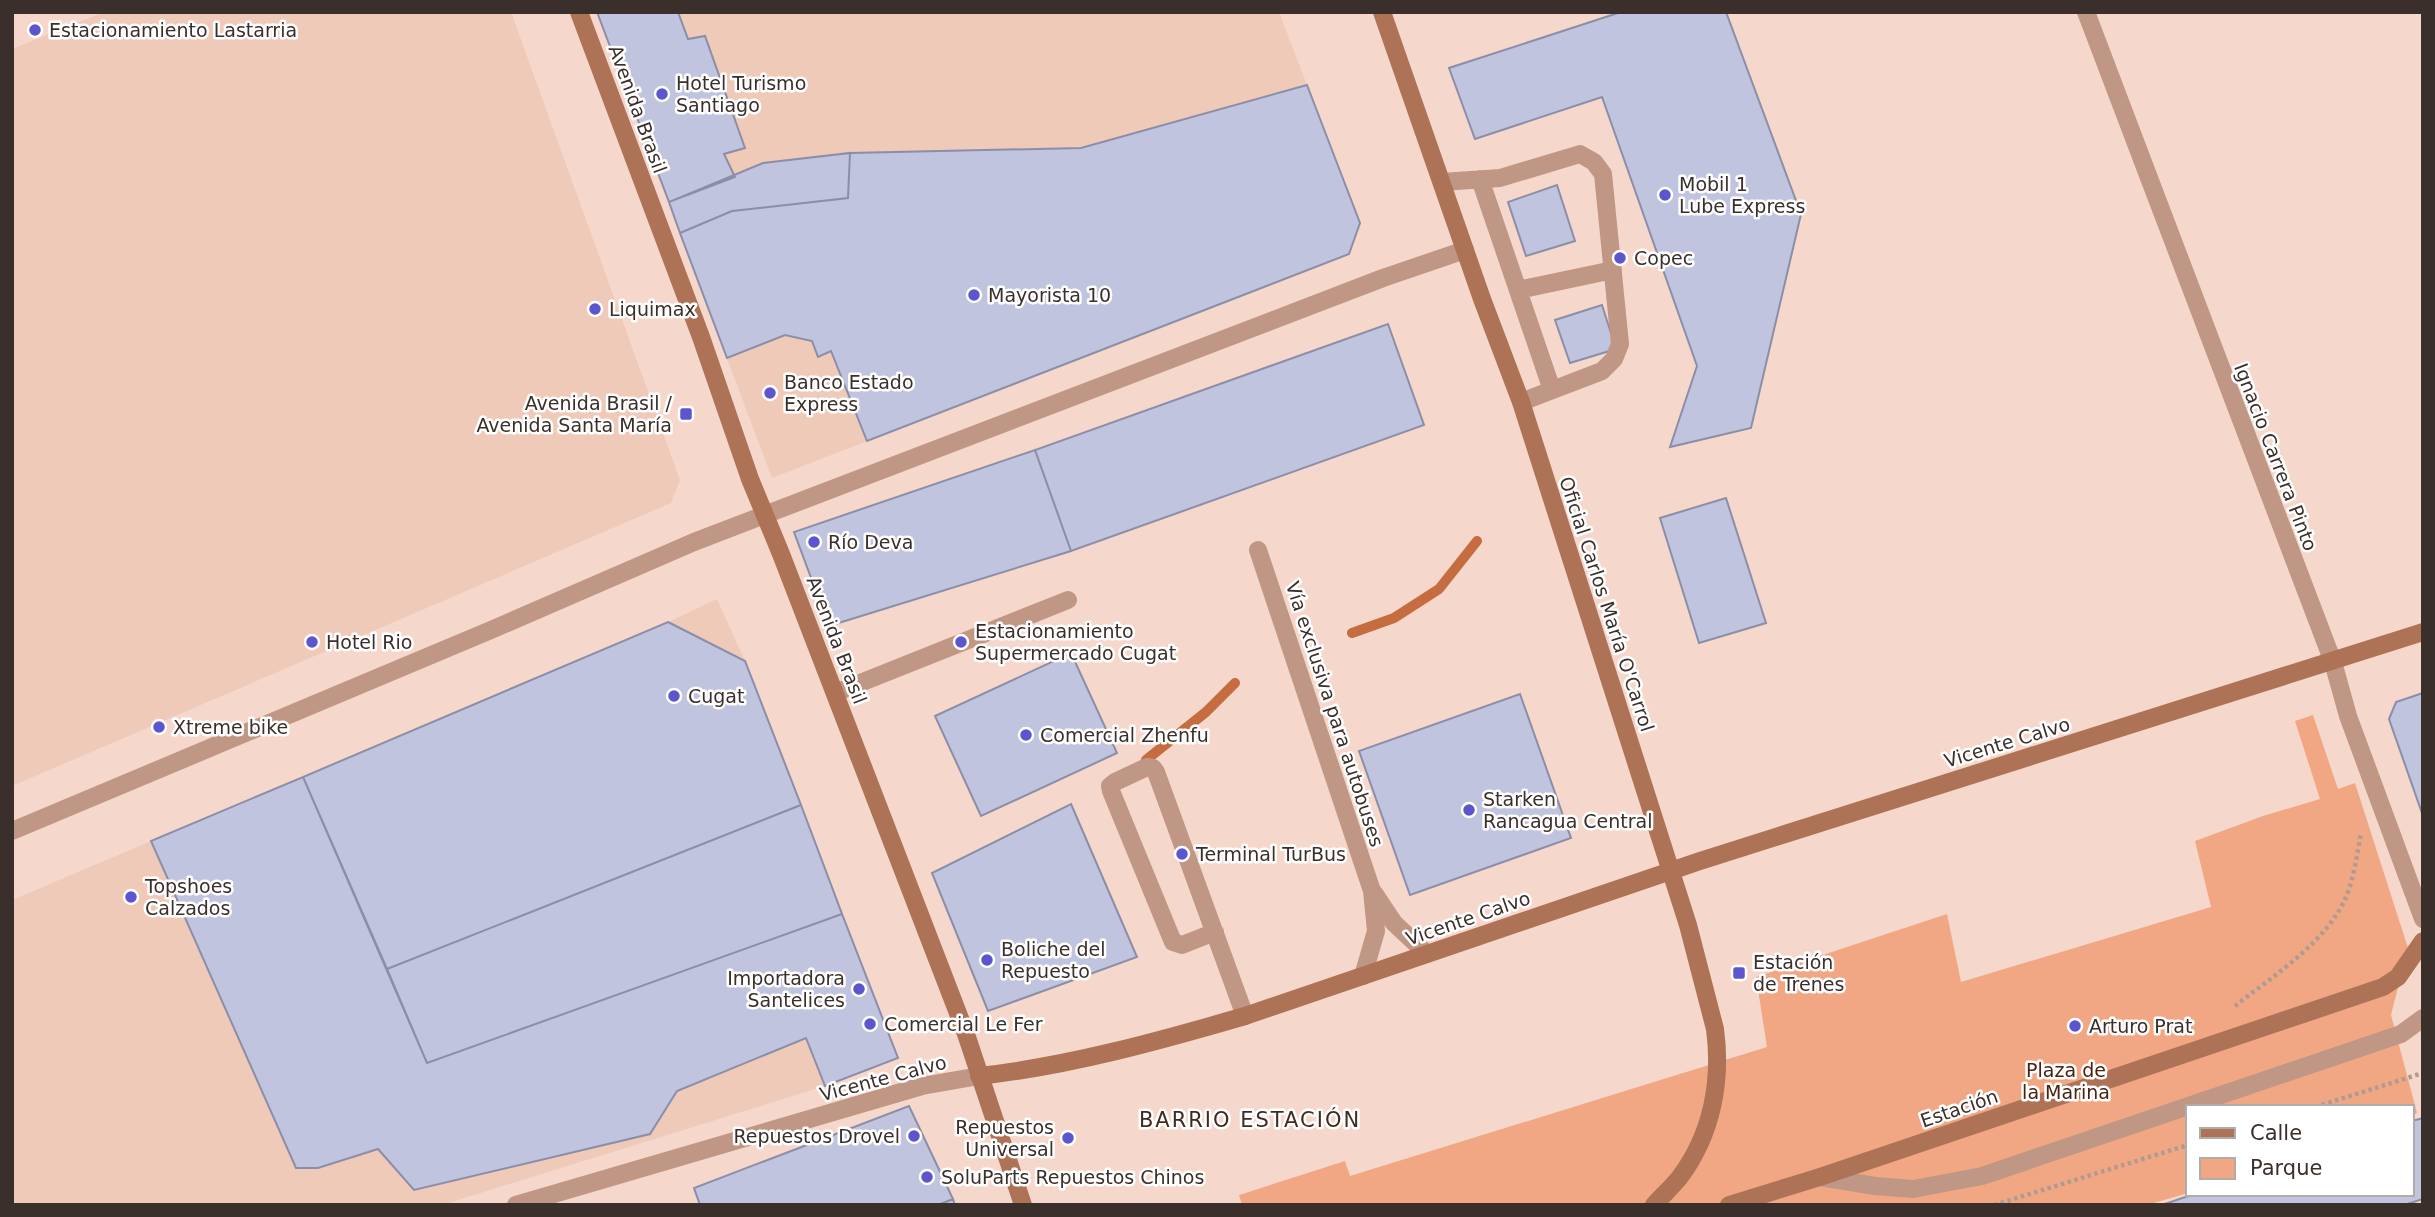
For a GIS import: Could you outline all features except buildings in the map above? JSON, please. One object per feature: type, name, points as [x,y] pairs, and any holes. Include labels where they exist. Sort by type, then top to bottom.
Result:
[{"type":"main road","name":"Avenida Brasil","points":[[579,12],[701,337],[750,479],[766,514],[961,1021],[1023,1205]]},
{"type":"main road","name":"Oficial Carlos María O'Carrol","points":[[1382,12],[1521,402],[1706,988],[1717,1046],[1715,1098],[1700,1145],[1679,1178],[1654,1205]]},
{"type":"main road","name":"Vicente Calvo","points":[[979,1076],[1017,1072],[1175,1036],[1245,1016],[1671,872],[2423,632]]},
{"type":"main road","name":"Estación","points":[[1729,1205],[1820,1177],[2383,987],[2398,977],[2423,940]]},
{"type":"street","name":"Ignacio Carrera Pinto","points":[[2086,12],[2333,662],[2348,716],[2423,919]]},
{"type":"street","points":[[1442,182],[1500,178],[1580,154],[1594,162],[1603,174],[1620,344],[1614,359],[1602,371],[1521,402]]},
{"type":"street","points":[[1480,179],[1552,390]]},
{"type":"street","points":[[12,831],[694,542],[1357,287],[1465,250]]},
{"type":"street","points":[[1518,290],[1613,270]]},
{"type":"street","name":"Vía exclusiva para autobuses","points":[[1258,550],[1372,891],[1376,931],[1373,949],[1363,976]]},
{"type":"street","points":[[835,693],[1068,600]]},
{"type":"street","points":[[1215,932],[1182,945],[1173,943],[1111,791],[1110,786],[1115,782],[1147,767],[1156,772],[1215,932],[1245,1016]]},
{"type":"street","name":"Vía exclusiva para autobuses","points":[[1372,891],[1394,923],[1427,954]]},
{"type":"street","points":[[2192,1105],[2401,1034],[2423,1018]]},
{"type":"street","name":"Vicente Calvo","points":[[516,1205],[922,1086],[979,1076]]},
{"type":"street","points":[[1820,1177],[1913,1189],[1982,1176],[2186,1107]]},
{"type":"path","points":[[2228,1012],[2309,946],[2334,920],[2347,895],[2362,832]]},
{"type":"path","points":[[2321,1105],[2423,1073]]},
{"type":"path","points":[[1994,1205],[2186,1146]]},
{"type":"shaded area","points":[[104,12],[511,12],[680,480],[671,503],[12,786],[12,49]]},
{"type":"shaded area","points":[[597,12],[1279,12],[1360,223],[1349,254],[772,478]]},
{"type":"shaded area","points":[[717,599],[745,661],[898,1058],[825,1086],[442,1205],[12,1205],[12,900]]},
{"type":"green space","name":"Plaza de la Marina","points":[[2313,715],[2338,789],[2355,783],[2408,948],[2391,1015],[2417,1113],[2414,1114],[2414,1105],[2186,1105],[2186,1194],[2147,1205],[1242,1205],[1239,1195],[1345,1161],[1350,1176],[1767,1047],[1756,977],[1947,914],[1961,982],[2211,907],[2195,841],[2320,799],[2295,721]]},
{"type":"waterway","points":[[1352,633],[1394,618],[1439,589],[1477,541]]},
{"type":"waterway","points":[[1146,760],[1206,712],[1235,683]]},
{"type":"place","name":"Estacionamiento Lastarria","points":[[35,30]]},
{"type":"place","name":"Hotel Turismo Santiago","points":[[662,94]]},
{"type":"place","name":"Mobil 1 Lube Express","points":[[1665,195]]},
{"type":"place","name":"Copec","points":[[1620,258]]},
{"type":"place","name":"Mayorista 10","points":[[974,295]]},
{"type":"place","name":"Liquimax","points":[[595,309]]},
{"type":"place","name":"Banco Estado Express","points":[[770,393]]},
{"type":"place","name":"Avenida Brasil / Avenida Santa María","points":[[686,414]]},
{"type":"place","name":"Río Deva","points":[[814,542]]},
{"type":"place","name":"Hotel Rio","points":[[312,642]]},
{"type":"place","name":"Estacionamiento Supermercado Cugat","points":[[961,642]]},
{"type":"place","name":"Cugat","points":[[674,696]]},
{"type":"place","name":"Xtreme bike","points":[[159,727]]},
{"type":"place","name":"Comercial Zhenfu","points":[[1026,735]]},
{"type":"place","name":"Starken Rancagua Central","points":[[1469,810]]},
{"type":"place","name":"Terminal TurBus","points":[[1182,854]]},
{"type":"place","name":"Topshoes Calzados","points":[[131,897]]},
{"type":"place","name":"Boliche del Repuesto","points":[[987,960]]},
{"type":"place","name":"Estación de Trenes","points":[[1739,973]]},
{"type":"place","name":"Importadora Santelices","points":[[859,989]]},
{"type":"place","name":"Comercial Le Fer","points":[[870,1024]]},
{"type":"place","name":"Arturo Prat","points":[[2075,1026]]},
{"type":"place","name":"Repuestos Drovel","points":[[914,1136]]},
{"type":"place","name":"Repuestos Universal","points":[[1068,1138]]},
{"type":"place","name":"SoluParts Repuestos Chinos","points":[[927,1177]]},
{"type":"district","name":"BARRIO ESTACIÓN","points":[[1250,1120]]}]
